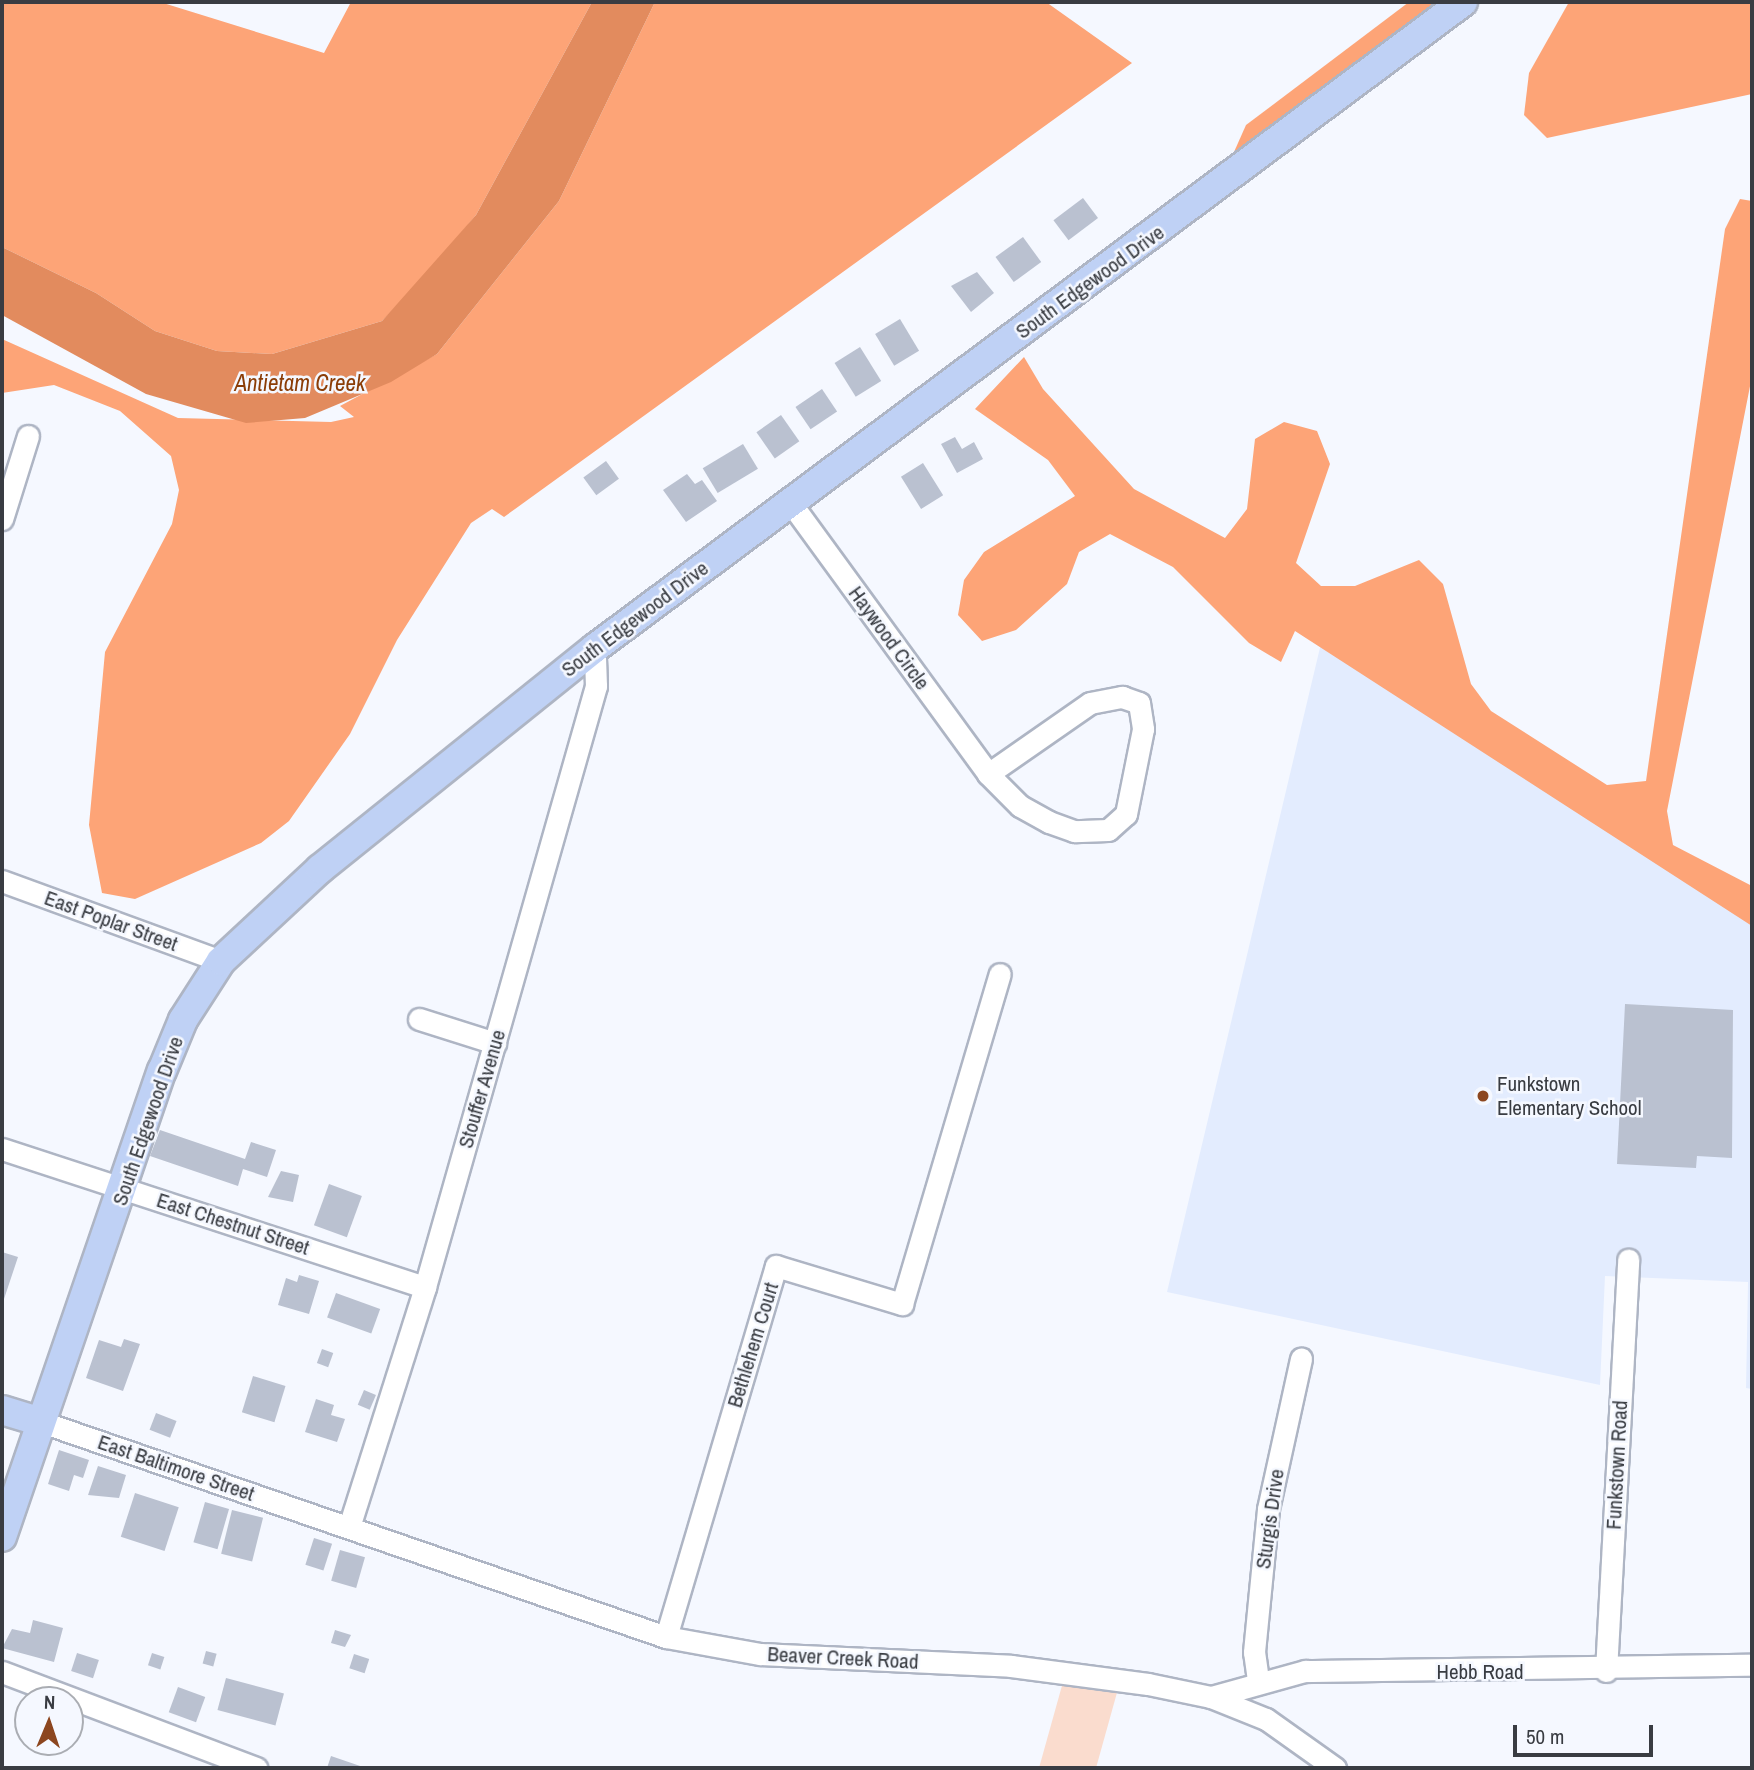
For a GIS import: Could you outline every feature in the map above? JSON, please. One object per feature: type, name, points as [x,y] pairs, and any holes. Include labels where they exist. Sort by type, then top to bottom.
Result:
[{"type":"main road","name":"South Edgewood Drive","points":[[2,1537],[39,1421],[183,1020],[221,961],[320,869],[595,648],[1463,2]]},
{"type":"main road","name":"East Baltimore Street","points":[[2,1410],[39,1421]]},
{"type":"street","points":[[2,519],[28,436]]},
{"type":"street","name":"Haywood Circle","points":[[790,502],[988,774],[1020,806],[1049,822],[1074,831],[1108,830],[1126,814],[1143,729],[1139,703],[1122,697],[1090,704],[988,774]]},
{"type":"street","name":"Stouffer Avenue","points":[[349,1527],[425,1287],[596,686],[595,648]]},
{"type":"street","name":"East Poplar Street","points":[[2,881],[221,961]]},
{"type":"street","name":"Bethlehem Court","points":[[666,1637],[776,1266],[902,1304],[1000,974]]},
{"type":"street","points":[[419,1019],[495,1043]]},
{"type":"street","name":"East Chestnut Street","points":[[2,1149],[425,1287]]},
{"type":"street","name":"Funkstown Road","points":[[1606,1671],[1628,1260]]},
{"type":"street","name":"Sturgis Drive","points":[[1258,1680],[1254,1652],[1268,1509],[1301,1359]]},
{"type":"street","name":"East Baltimore Street","points":[[39,1421],[349,1527]]},
{"type":"street","name":"Beaver Creek Road","points":[[349,1527],[666,1637],[760,1654],[1091,1674],[1211,1698],[1266,1719],[1335,1768]]},
{"type":"street","name":"Hebb Road","points":[[1211,1698],[1258,1680],[1342,1670],[1606,1671],[1752,1665]]},
{"type":"street","points":[[2,1672],[256,1768]]},
{"type":"shaded area","points":[[2,2],[160,2],[324,53],[351,2],[592,2],[476,215],[429,272],[382,321],[272,354],[217,351],[155,331],[96,293],[2,247]]},
{"type":"shaded area","points":[[655,2],[1046,2],[1132,63],[504,517],[492,509],[471,523],[397,640],[350,734],[289,821],[261,843],[135,899],[102,893],[89,825],[105,652],[172,524],[179,490],[171,456],[120,411],[54,385],[2,393],[2,339],[178,418],[331,422],[354,417],[340,406],[437,354],[559,201]]},
{"type":"shaded area","points":[[1409,2],[1439,2],[1290,129],[1234,152],[1246,125]]},
{"type":"shaded area","points":[[1569,2],[1752,2],[1752,94],[1547,138],[1524,115],[1529,73]]},
{"type":"shaded area","points":[[1740,199],[1752,201],[1752,376],[1667,811],[1673,845],[1752,886],[1752,926],[1295,631],[1281,662],[1249,643],[1173,567],[1110,534],[1079,552],[1067,584],[1016,630],[982,641],[958,615],[964,580],[984,552],[1075,496],[1048,460],[975,409],[1024,357],[1043,389],[1134,489],[1225,538],[1247,509],[1255,439],[1284,422],[1317,431],[1330,464],[1296,563],[1321,586],[1355,586],[1419,560],[1443,584],[1471,684],[1491,711],[1607,785],[1646,781],[1725,229]]},
{"type":"shaded area","name":"Funkstown Elementary School","points":[[1323,635],[1752,917],[1752,1389],[1746,1388],[1748,1282],[1605,1276],[1600,1385],[1167,1292]]},
{"type":"shaded area","points":[[1063,1682],[1118,1689],[1096,1768],[1039,1768]]},
{"type":"water","name":"Antietam Creek","points":[[592,2],[655,2],[559,201],[437,354],[391,382],[305,418],[246,423],[146,394],[2,315],[2,247],[96,293],[155,331],[217,351],[272,354],[382,321],[476,215]]},
{"type":"building","points":[[1083,198],[1098,218],[1068,240],[1053,220]]},
{"type":"building","points":[[1023,237],[1041,262],[1014,282],[995,257]]},
{"type":"building","points":[[977,272],[994,293],[971,312],[951,286]]},
{"type":"building","points":[[900,319],[919,351],[894,366],[875,334]]},
{"type":"building","points":[[860,347],[881,381],[856,397],[835,363]]},
{"type":"building","points":[[822,389],[837,411],[811,429],[795,407]]},
{"type":"building","points":[[781,415],[799,441],[775,458],[756,432]]},
{"type":"building","points":[[955,437],[962,449],[974,442],[983,459],[957,473],[941,444]]},
{"type":"building","points":[[743,444],[758,469],[718,493],[703,468]]},
{"type":"building","points":[[606,461],[619,479],[596,495],[583,477]]},
{"type":"building","points":[[923,463],[943,495],[921,509],[901,477]]},
{"type":"building","points":[[687,474],[695,484],[702,480],[717,501],[686,522],[663,490]]},
{"type":"building","points":[[1625,1004],[1733,1010],[1732,1158],[1697,1156],[1696,1168],[1617,1164]]},
{"type":"building","points":[[160,1130],[245,1159],[251,1142],[276,1150],[267,1177],[243,1169],[238,1186],[150,1156]]},
{"type":"building","points":[[281,1171],[299,1175],[293,1202],[268,1197]]},
{"type":"building","points":[[329,1184],[362,1196],[347,1237],[314,1225]]},
{"type":"building","points":[[2,1252],[18,1257],[2,1305]]},
{"type":"building","points":[[299,1275],[319,1281],[309,1314],[278,1305],[286,1278],[297,1282]]},
{"type":"building","points":[[336,1293],[380,1309],[371,1334],[327,1317]]},
{"type":"building","points":[[124,1339],[140,1344],[123,1391],[86,1378],[99,1340],[121,1347]]},
{"type":"building","points":[[322,1349],[333,1353],[328,1367],[317,1363]]},
{"type":"building","points":[[253,1376],[286,1386],[274,1422],[242,1412]]},
{"type":"building","points":[[364,1390],[376,1395],[370,1410],[358,1405]]},
{"type":"building","points":[[316,1399],[334,1405],[331,1415],[345,1419],[337,1442],[305,1432]]},
{"type":"building","points":[[156,1413],[177,1421],[170,1438],[150,1430]]},
{"type":"building","points":[[59,1450],[89,1460],[83,1478],[74,1475],[69,1491],[48,1484]]},
{"type":"building","points":[[98,1466],[126,1475],[119,1498],[88,1495]]},
{"type":"building","points":[[135,1493],[179,1507],[165,1551],[121,1537]]},
{"type":"building","points":[[205,1502],[229,1509],[217,1549],[193,1542]]},
{"type":"building","points":[[232,1510],[263,1518],[252,1561],[221,1554]]},
{"type":"building","points":[[314,1538],[332,1544],[323,1571],[305,1565]]},
{"type":"building","points":[[340,1550],[365,1557],[356,1588],[331,1581]]},
{"type":"building","points":[[33,1620],[63,1628],[54,1662],[2,1648],[12,1629],[30,1633]]},
{"type":"building","points":[[335,1630],[351,1635],[345,1647],[331,1643]]},
{"type":"building","points":[[206,1651],[217,1654],[213,1666],[203,1664]]},
{"type":"building","points":[[77,1653],[99,1660],[93,1678],[71,1671]]},
{"type":"building","points":[[152,1653],[164,1657],[160,1669],[148,1665]]},
{"type":"building","points":[[354,1654],[369,1659],[365,1673],[349,1668]]},
{"type":"building","points":[[226,1678],[284,1694],[275,1725],[217,1710]]},
{"type":"building","points":[[178,1687],[205,1697],[196,1722],[169,1712]]},
{"type":"building","points":[[331,1756],[366,1768],[327,1768]]},
{"type":"place","name":"Funkstown Elementary School","points":[[1483,1096]]}]
